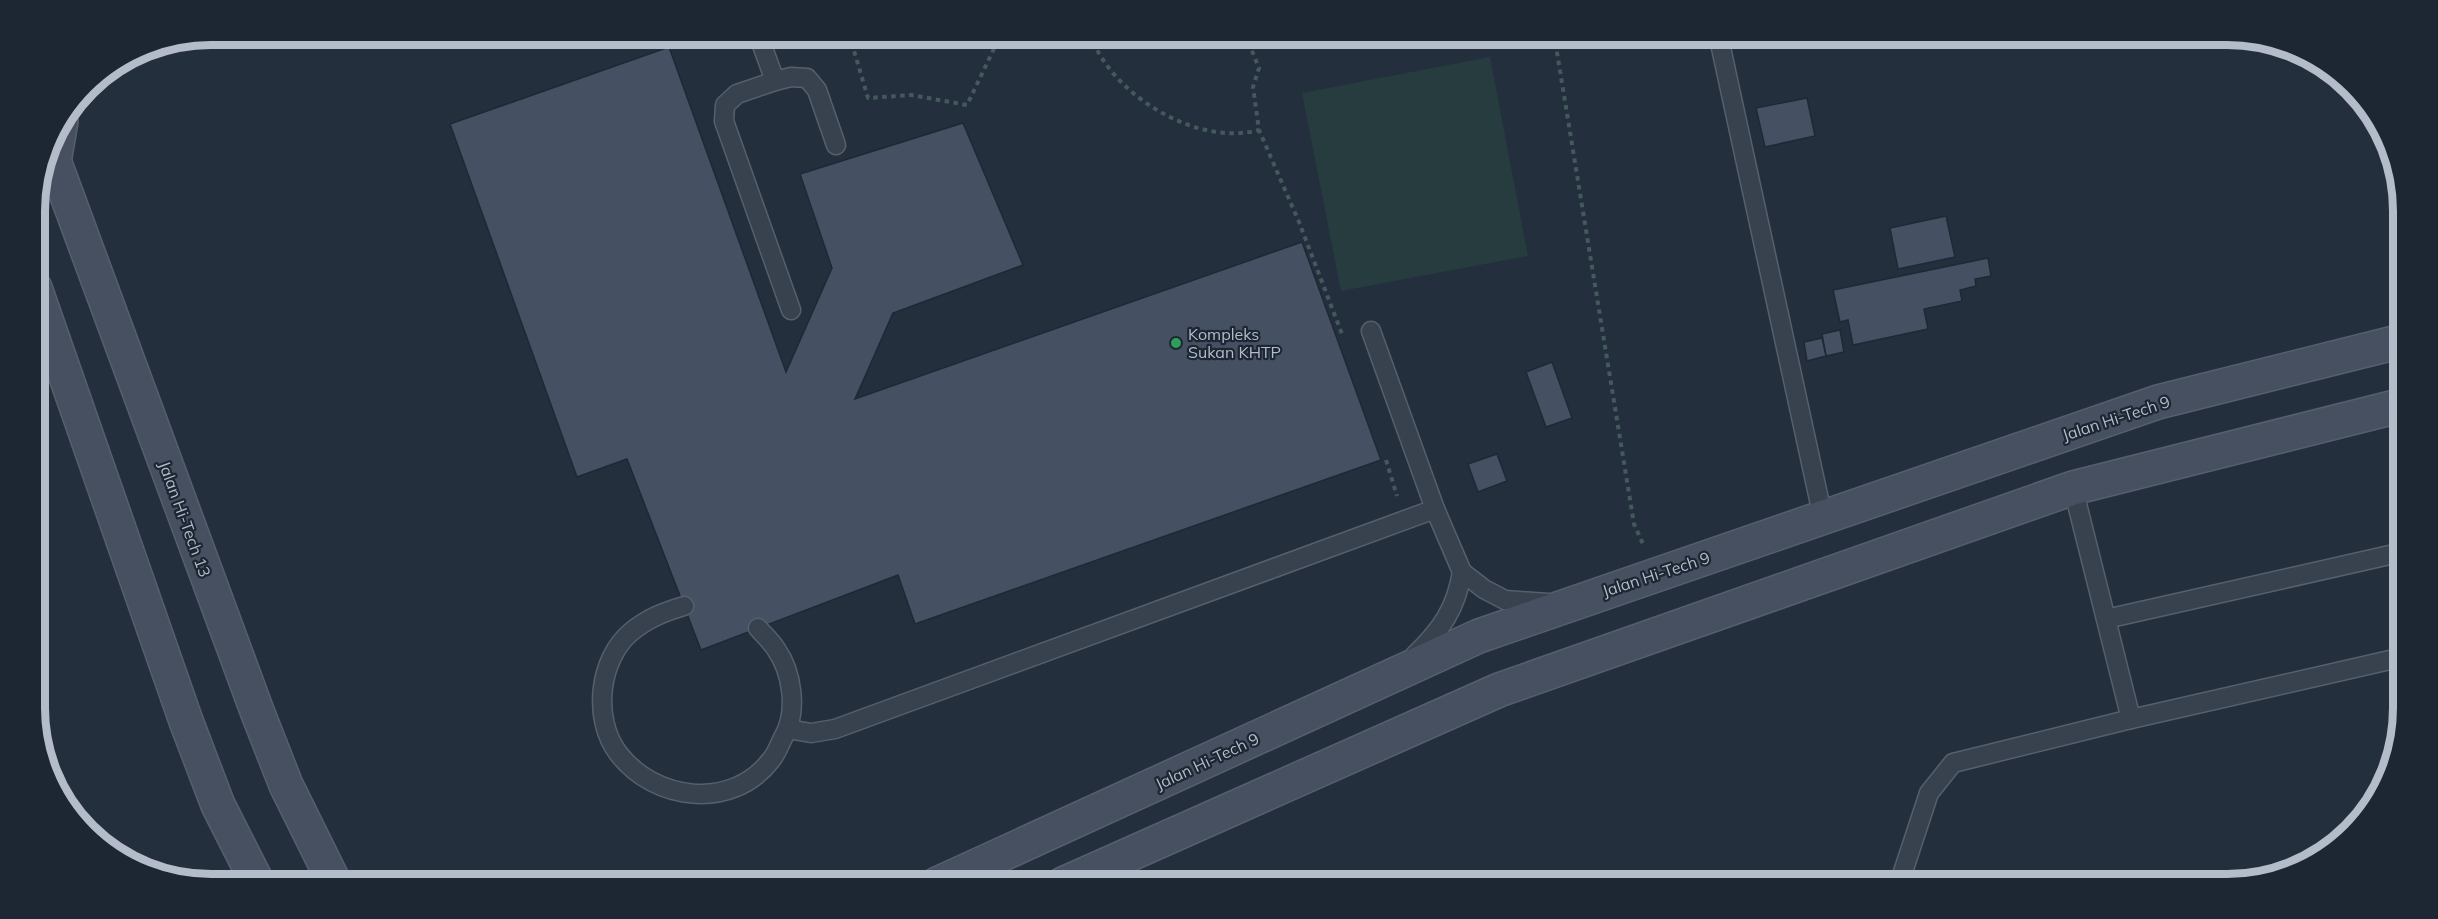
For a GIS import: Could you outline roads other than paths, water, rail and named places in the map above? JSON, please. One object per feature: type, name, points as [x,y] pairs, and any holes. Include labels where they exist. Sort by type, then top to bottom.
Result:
[{"type":"main road","name":"Jalan Hi-Tech 13","points":[[53,161],[256,711],[286,784],[330,874]]},
{"type":"main road","points":[[45,317],[186,721],[218,805],[252,874]]},
{"type":"main road","name":"Jalan Hi-Tech 9","points":[[959,874],[1479,636],[1566,604],[2158,402],[2393,343]]},
{"type":"main road","points":[[1085,874],[1499,690],[2073,488],[2393,408]]},
{"type":"lane","points":[[762,45],[775,81]]},
{"type":"lane","points":[[1720,45],[1823,518]]},
{"type":"lane","points":[[791,310],[724,121],[725,105],[737,94],[775,81],[791,77],[807,78],[817,90],[836,145]]},
{"type":"lane","points":[[1371,331],[1435,509],[1462,572],[1484,589],[1505,600],[1566,604]]},
{"type":"lane","points":[[2073,488],[2131,719]]},
{"type":"lane","points":[[788,729],[811,733],[835,729],[1435,509]]},
{"type":"lane","points":[[2106,619],[2393,554]]},
{"type":"lane","points":[[1391,677],[1428,642],[1446,619],[1458,598],[1462,572]]},
{"type":"lane","points":[[684,606],[655,615],[630,633],[611,658],[602,687],[603,718],[617,751],[641,777],[674,792],[710,795],[743,783],[771,760],[788,729],[792,701],[788,674],[776,649],[758,628]]},
{"type":"lane","points":[[1902,874],[1929,794],[1953,763],[2131,719],[2393,659]]},
{"type":"place","name":"Kompleks Sukan KHTP","points":[[1176,343]]}]
